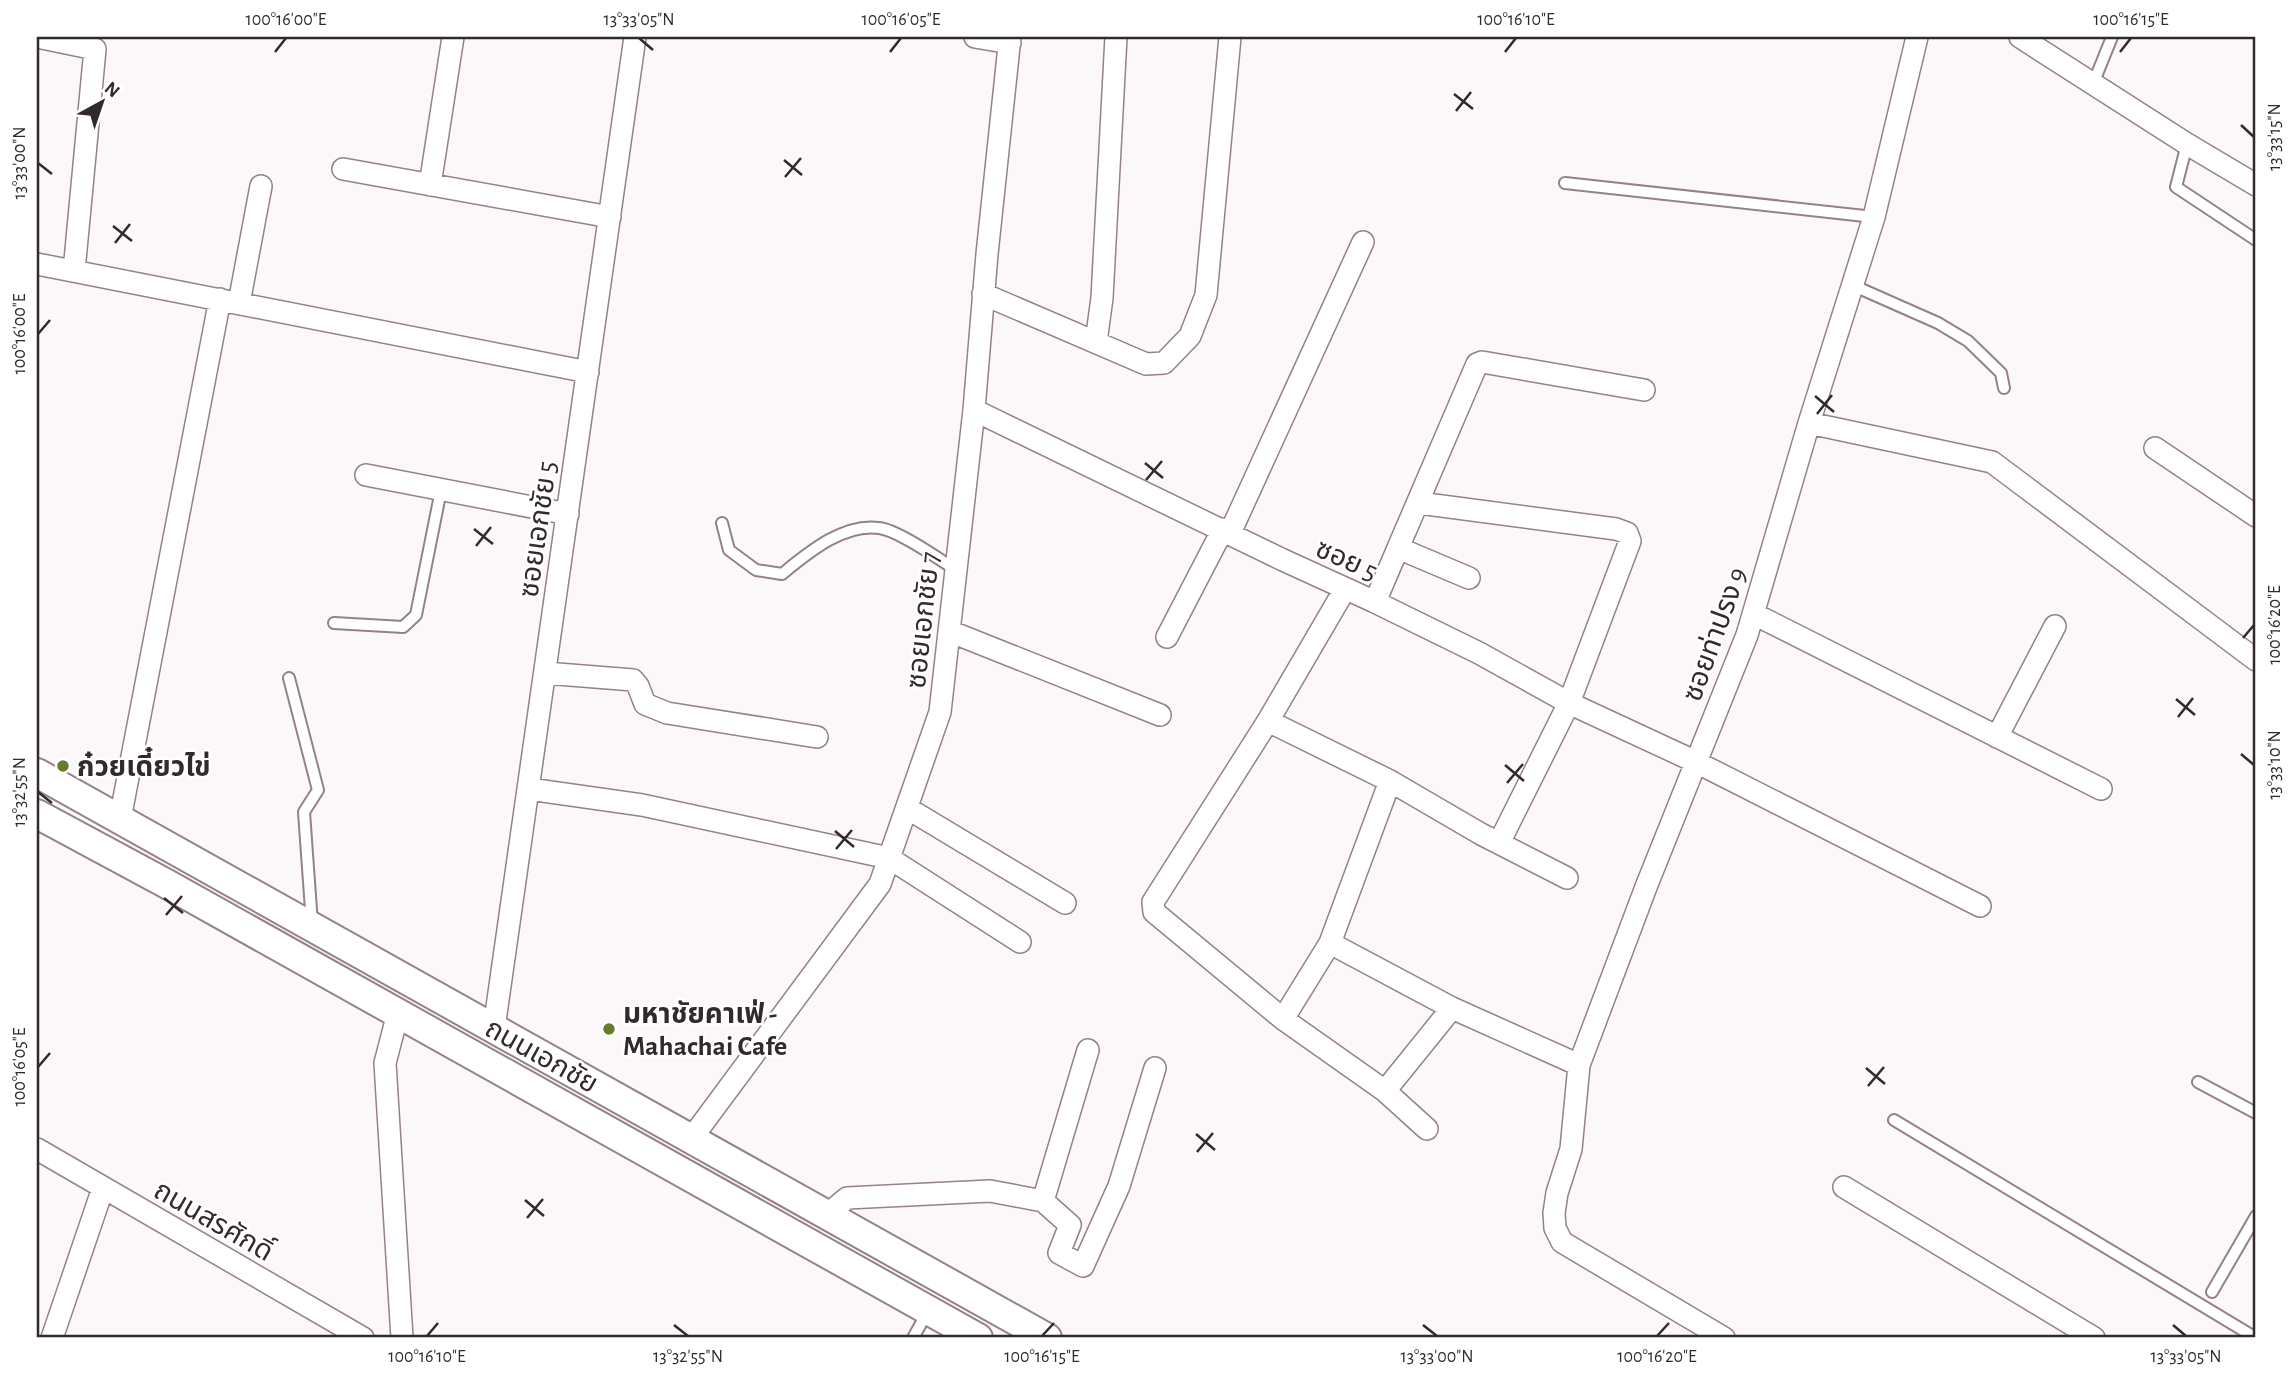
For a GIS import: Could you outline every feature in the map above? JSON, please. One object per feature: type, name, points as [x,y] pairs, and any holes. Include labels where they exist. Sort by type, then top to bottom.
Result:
[{"type":"main road","name":"ถนนเอกชัย","points":[[37,772],[1047,1338]]},
{"type":"main road","name":"ถนนเอกชัย","points":[[37,814],[978,1338]]},
{"type":"main road","points":[[104,851],[120,819]]},
{"type":"street","points":[[37,37],[73,40],[95,49],[74,271]]},
{"type":"street","points":[[430,185],[453,37]]},
{"type":"street","name":"ซอยเอกชัย 5","points":[[494,1028],[635,37]]},
{"type":"street","points":[[975,37],[1010,40]]},
{"type":"street","points":[[1096,342],[1102,298],[1116,37]]},
{"type":"street","points":[[983,294],[1146,364],[1164,363],[1191,336],[1206,295],[1230,37]]},
{"type":"street","name":"ซอยท่าปรง 9","points":[[1724,1338],[1562,1242],[1555,1228],[1554,1213],[1557,1193],[1571,1149],[1579,1065],[1754,614],[1809,423],[1874,217],[1917,37]]},
{"type":"street","points":[[2020,37],[2256,185]]},
{"type":"street","name":"ซอยเอกชัย 7","points":[[691,1139],[880,884],[940,712],[974,410],[983,294],[1010,40]]},
{"type":"street","points":[[343,169],[610,217]]},
{"type":"street","points":[[120,819],[230,301],[261,186]]},
{"type":"street","points":[[1167,637],[1226,531],[1363,242]]},
{"type":"street","points":[[37,264],[588,372]]},
{"type":"street","points":[[1375,602],[1477,364],[1482,362],[1644,390]]},
{"type":"street","name":"ซอย 5","points":[[974,410],[1479,653],[1569,704],[1696,762],[1980,906]]},
{"type":"street","points":[[1809,423],[1992,462],[2256,660]]},
{"type":"street","points":[[2155,448],[2256,516]]},
{"type":"street","points":[[366,475],[568,514]]},
{"type":"street","points":[[1419,503],[1616,529],[1627,533],[1630,541],[1569,704],[1499,843]]},
{"type":"street","points":[[1398,548],[1468,578]]},
{"type":"street","points":[[1345,589],[1268,720],[1153,902],[1153,907],[1154,912],[1283,1019],[1385,1091],[1427,1129]]},
{"type":"street","points":[[1754,614],[2101,789]]},
{"type":"street","points":[[1997,737],[2055,626]]},
{"type":"street","points":[[949,631],[1160,715]]},
{"type":"street","points":[[545,673],[633,680],[645,704],[667,713],[817,737]]},
{"type":"street","points":[[1268,720],[1390,781],[1567,878]]},
{"type":"street","points":[[1283,1019],[1330,943],[1390,781]]},
{"type":"street","points":[[528,789],[642,805],[889,858],[1020,942]]},
{"type":"street","points":[[906,808],[1065,902]]},
{"type":"street","points":[[1330,943],[1452,1008],[1579,1065]]},
{"type":"street","points":[[1385,1091],[1452,1008]]},
{"type":"street","points":[[398,1013],[385,1063],[402,1338]]},
{"type":"street","points":[[1043,1201],[1088,1050]]},
{"type":"street","points":[[827,1215],[847,1198],[990,1191],[1043,1201],[1070,1225],[1059,1253],[1083,1266],[1119,1186],[1155,1068]]},
{"type":"street","name":"ถนนสรศักดิ์","points":[[37,1149],[363,1338]]},
{"type":"street","points":[[1844,1187],[2094,1338]]},
{"type":"street","points":[[52,1338],[103,1188]]},
{"type":"lane","points":[[2093,84],[2112,37]]},
{"type":"lane","points":[[2187,144],[2176,187],[2256,240]]},
{"type":"lane","points":[[1565,183],[1874,217]]},
{"type":"lane","points":[[1852,285],[1938,323],[1968,341],[2001,373],[2004,388]]},
{"type":"lane","points":[[334,623],[403,627],[416,615],[441,490]]},
{"type":"lane","points":[[722,523],[729,550],[756,570],[782,574],[806,554],[849,530],[880,527],[915,544],[956,570]]},
{"type":"lane","points":[[289,678],[318,790],[304,812],[312,927]]},
{"type":"lane","points":[[2199,1082],[2256,1113]]},
{"type":"lane","points":[[1895,1120],[2253,1336],[2256,1323]]},
{"type":"lane","points":[[2212,1292],[2256,1216]]},
{"type":"lane","points":[[913,1338],[928,1311]]},
{"type":"place","name":"ก๋วยเดี๋ยวไข่","points":[[63,766]]},
{"type":"place","name":"มหาชัยคาเฟ่ - Mahachai Cafe","points":[[609,1029]]}]
